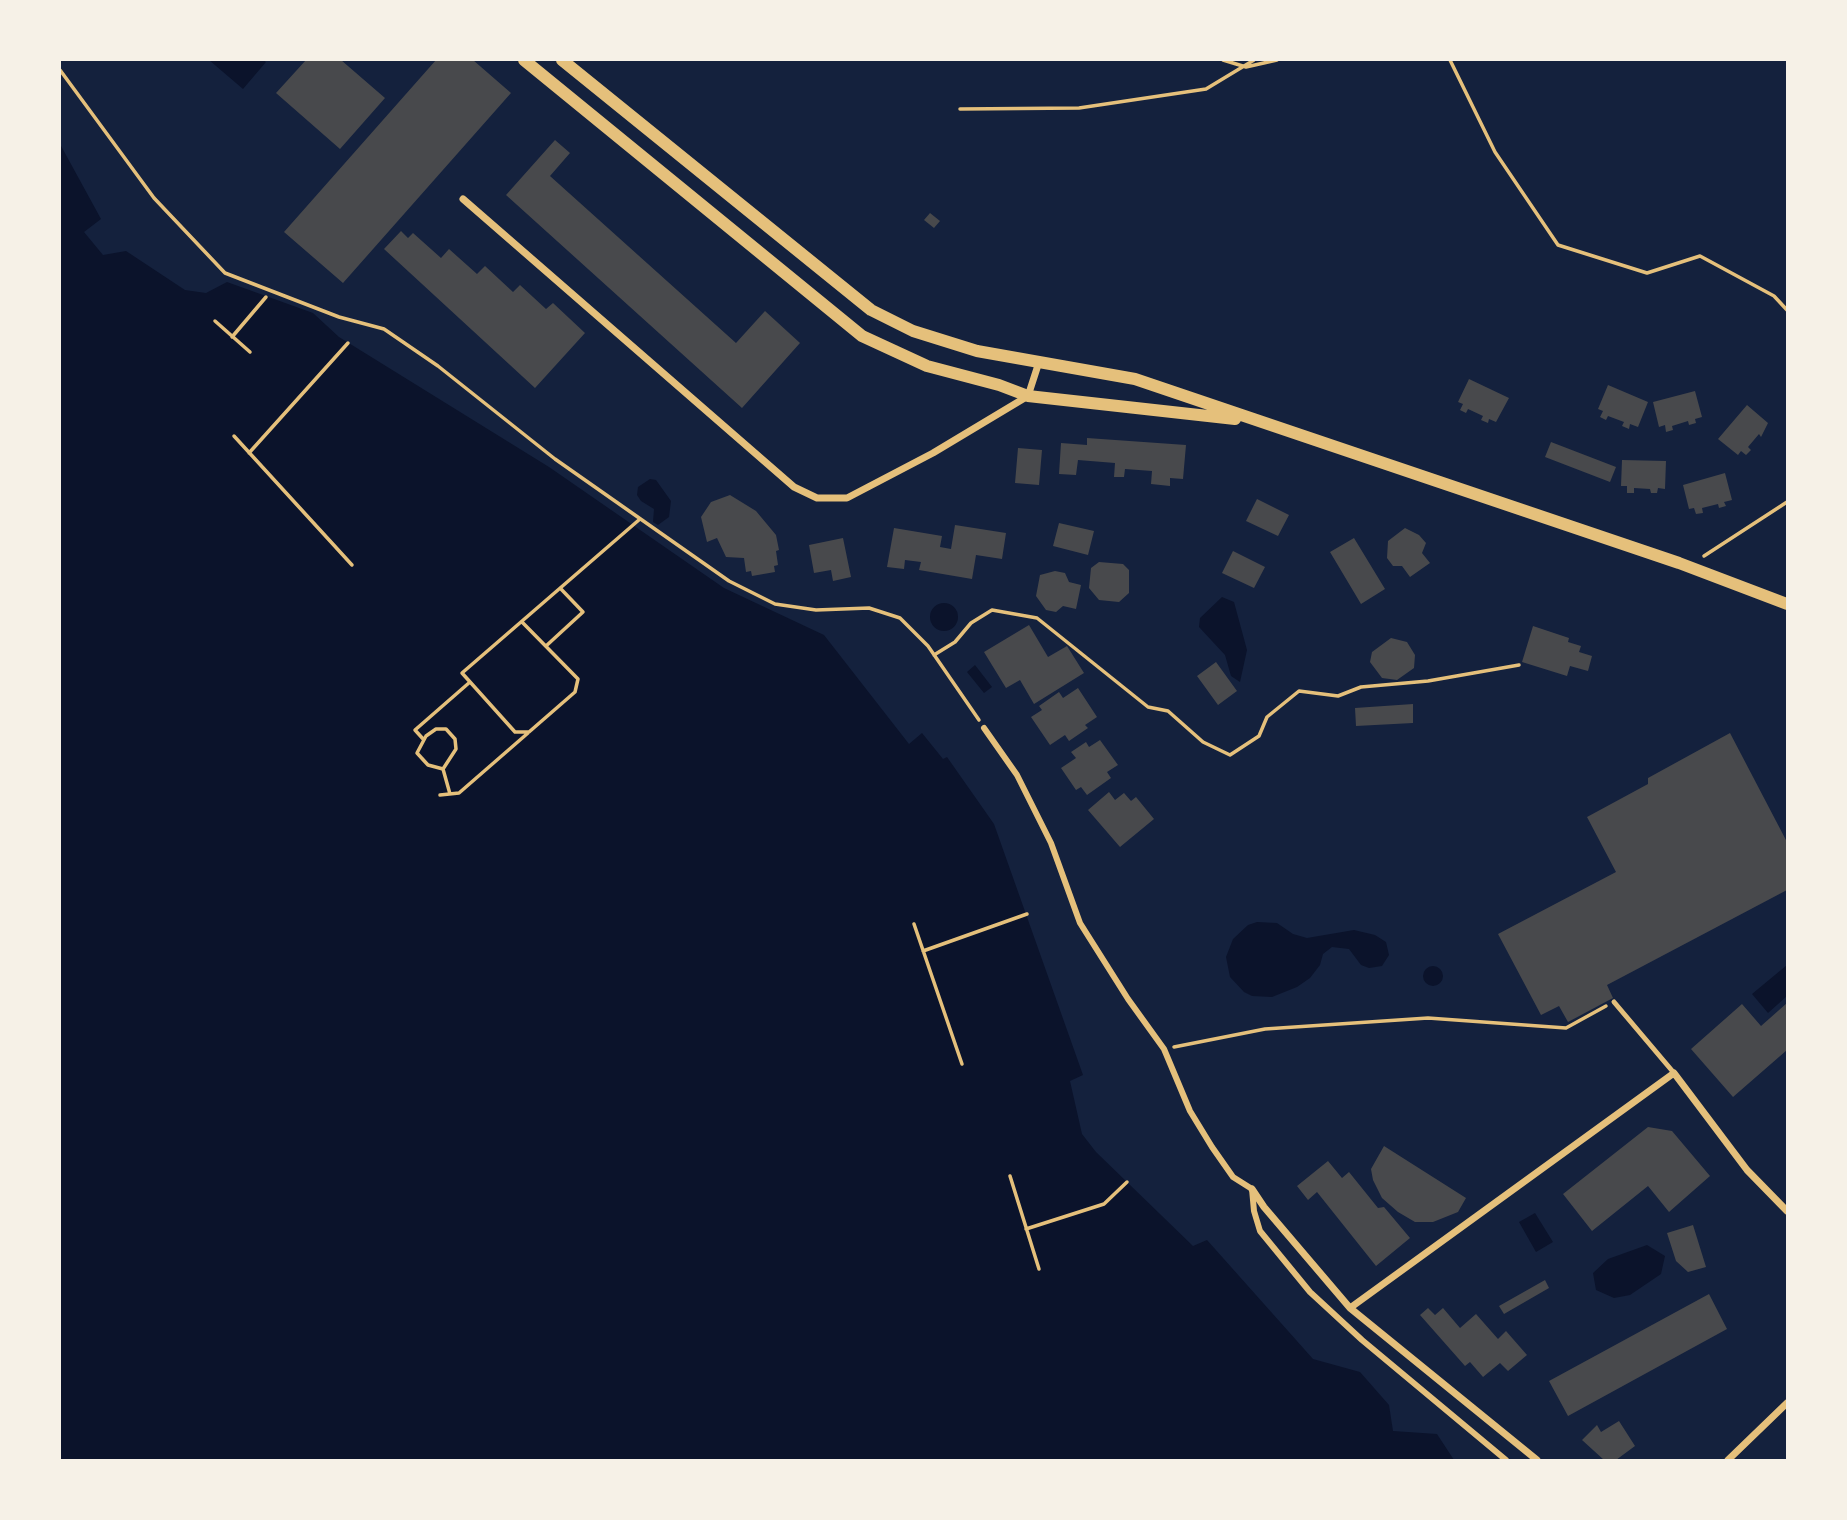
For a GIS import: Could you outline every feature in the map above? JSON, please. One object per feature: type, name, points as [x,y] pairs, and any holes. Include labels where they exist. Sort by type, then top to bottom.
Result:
[{"type":"street","points":[[524,60],[862,336],[927,366],[999,385],[1028,396],[1261,421]]},
{"type":"street","points":[[562,60],[871,310],[913,331],[977,351],[1136,379],[1687,566],[1787,604]]},
{"type":"street","points":[[463,199],[794,487],[817,498],[847,498],[933,453],[1028,396],[1039,362]]},
{"type":"street","points":[[984,728],[1017,775],[1051,843],[1080,923],[1128,999],[1164,1049],[1190,1111],[1233,1177],[1252,1189],[1264,1207],[1350,1308],[1537,1461]]},
{"type":"street","points":[[1350,1308],[1674,1073],[1747,1170],[1787,1211]]},
{"type":"street","points":[[1252,1189],[1254,1211],[1260,1231],[1310,1292],[1362,1340],[1506,1461]]},
{"type":"street","points":[[1728,1461],[1787,1404]]},
{"type":"lane","points":[[1614,1002],[1674,1073]]},
{"type":"path","points":[[1223,60],[1246,67],[1277,60]]},
{"type":"path","points":[[960,109],[1079,108],[1206,89],[1254,60]]},
{"type":"path","points":[[1450,60],[1495,152],[1558,245],[1647,273],[1700,256],[1774,296],[1787,310]]},
{"type":"path","points":[[60,70],[154,198],[225,273],[339,317],[384,329],[438,366],[555,458],[729,582],[775,604],[816,610],[869,608],[900,618],[934,655],[984,728]]},
{"type":"path","points":[[232,337],[266,297]]},
{"type":"path","points":[[215,321],[250,352]]},
{"type":"path","points":[[249,453],[348,343]]},
{"type":"path","points":[[234,436],[352,565]]},
{"type":"path","points":[[1687,566],[1787,502]]},
{"type":"path","points":[[529,732],[515,732],[463,673],[640,519]]},
{"type":"path","points":[[546,646],[583,612],[561,588]]},
{"type":"path","points":[[934,655],[955,642],[971,624],[992,610],[1037,618],[1108,672],[1148,707],[1168,711],[1203,742],[1230,755],[1259,736],[1268,717],[1299,691],[1338,696],[1361,687],[1428,681],[1519,665]]},
{"type":"path","points":[[440,795],[459,793],[575,692],[578,679],[522,622]]},
{"type":"path","points":[[424,740],[415,730],[470,681]]},
{"type":"path","points":[[443,769],[428,765],[417,753],[424,740],[436,729],[446,729],[455,739],[456,749],[443,769],[450,794]]},
{"type":"path","points":[[923,951],[1027,914]]},
{"type":"path","points":[[914,925],[962,1064]]},
{"type":"path","points":[[1164,1049],[1265,1029],[1428,1018],[1566,1028],[1614,1002]]},
{"type":"path","points":[[1010,1177],[1039,1269]]},
{"type":"path","points":[[1026,1229],[1104,1204],[1127,1182]]},
{"type":"water","points":[[209,60],[263,60],[266,62],[243,89]]},
{"type":"water","points":[[60,144],[101,219],[84,232],[103,255],[126,251],[185,290],[206,293],[227,282],[313,313],[339,337],[549,467],[724,588],[824,635],[909,744],[922,733],[943,759],[947,757],[994,824],[1083,1075],[1070,1081],[1082,1134],[1096,1152],[1193,1246],[1207,1240],[1313,1359],[1360,1372],[1389,1405],[1393,1431],[1437,1434],[1454,1460],[60,1460]]},
{"type":"water","points":[[650,479],[656,480],[671,501],[669,517],[658,525],[653,522],[654,509],[637,495],[638,487]]},
{"type":"water","points":[[1222,597],[1234,602],[1247,650],[1240,682],[1231,676],[1225,655],[1199,627],[1200,618]]},
{"type":"water","points":[[944,603],[954,607],[958,617],[954,627],[944,631],[934,627],[930,617],[934,607]]},
{"type":"water","points":[[975,665],[992,687],[984,693],[967,672]]},
{"type":"water","points":[[1257,922],[1277,923],[1293,934],[1307,938],[1354,930],[1375,935],[1386,942],[1389,955],[1382,966],[1369,968],[1361,965],[1349,949],[1332,947],[1323,954],[1320,965],[1310,978],[1297,987],[1272,997],[1252,996],[1244,992],[1230,977],[1226,957],[1233,939],[1248,925]]},
{"type":"water","points":[[1787,965],[1787,996],[1768,1013],[1752,994]]},
{"type":"water","points":[[1429,966],[1437,966],[1443,976],[1437,986],[1429,986],[1423,980],[1423,972]]},
{"type":"water","points":[[1535,1213],[1553,1242],[1536,1252],[1519,1222]]},
{"type":"water","points":[[1647,1245],[1665,1256],[1661,1274],[1630,1295],[1614,1298],[1596,1290],[1593,1273],[1608,1259]]},
{"type":"building","points":[[306,60],[341,60],[385,98],[340,149],[276,93]]},
{"type":"building","points":[[436,60],[473,60],[511,93],[343,283],[284,232]]},
{"type":"building","points":[[555,140],[570,153],[550,176],[736,343],[765,311],[800,343],[742,408],[506,195]]},
{"type":"building","points":[[930,213],[940,221],[934,228],[924,220]]},
{"type":"building","points":[[401,231],[408,238],[413,233],[441,258],[449,249],[477,274],[485,266],[513,292],[520,285],[546,309],[553,303],[585,333],[535,388],[384,249]]},
{"type":"building","points":[[1469,379],[1509,398],[1496,422],[1481,420],[1483,416],[1468,409],[1466,413],[1460,410],[1463,404],[1458,402]]},
{"type":"building","points":[[1608,385],[1648,402],[1638,427],[1630,424],[1629,429],[1622,426],[1624,422],[1608,416],[1606,420],[1600,417],[1603,411],[1598,409]]},
{"type":"building","points":[[1695,391],[1702,417],[1695,419],[1696,423],[1689,425],[1688,421],[1672,426],[1673,430],[1666,432],[1665,425],[1659,427],[1653,402]]},
{"type":"building","points":[[1747,405],[1768,423],[1761,437],[1759,434],[1748,447],[1751,450],[1746,455],[1741,451],[1738,455],[1718,439]]},
{"type":"building","points":[[1087,438],[1186,445],[1183,479],[1170,478],[1170,486],[1151,484],[1152,471],[1125,469],[1124,477],[1114,477],[1115,463],[1078,460],[1076,475],[1059,474],[1061,443],[1087,445]]},
{"type":"building","points":[[1551,442],[1616,467],[1610,482],[1545,457]]},
{"type":"building","points":[[1018,448],[1042,450],[1039,485],[1015,483]]},
{"type":"building","points":[[1622,460],[1666,461],[1665,489],[1658,488],[1657,493],[1651,493],[1650,489],[1634,488],[1634,493],[1627,493],[1627,486],[1621,486]]},
{"type":"building","points":[[1725,473],[1732,500],[1724,502],[1726,506],[1719,508],[1718,504],[1702,508],[1703,513],[1696,514],[1694,508],[1689,509],[1683,485]]},
{"type":"building","points":[[730,495],[756,511],[776,535],[779,550],[776,551],[778,565],[774,566],[775,572],[752,576],[751,571],[746,572],[744,558],[726,557],[717,538],[707,542],[701,517],[711,502]]},
{"type":"building","points":[[1257,499],[1289,515],[1278,536],[1246,521]]},
{"type":"building","points":[[1059,523],[1094,531],[1088,555],[1053,546]]},
{"type":"building","points":[[955,525],[1006,533],[1002,559],[976,555],[972,579],[919,570],[921,562],[905,560],[904,569],[887,567],[894,528],[942,536],[940,547],[951,549]]},
{"type":"building","points":[[1405,528],[1419,535],[1426,543],[1422,553],[1430,563],[1410,577],[1402,566],[1393,566],[1387,558],[1388,541]]},
{"type":"building","points":[[843,538],[851,577],[833,581],[831,570],[814,573],[809,545]]},
{"type":"building","points":[[1354,538],[1385,589],[1361,604],[1330,552]]},
{"type":"building","points":[[1233,551],[1265,567],[1254,588],[1222,573]]},
{"type":"building","points":[[1099,562],[1123,564],[1129,570],[1129,593],[1119,602],[1099,600],[1089,588],[1091,568]]},
{"type":"building","points":[[1055,571],[1065,573],[1069,582],[1081,585],[1076,609],[1063,606],[1056,612],[1046,610],[1036,596],[1040,575]]},
{"type":"building","points":[[1029,625],[1048,657],[1067,646],[1084,673],[1034,704],[1020,680],[1006,688],[984,652]]},
{"type":"building","points":[[1533,626],[1569,638],[1568,642],[1581,646],[1579,652],[1592,656],[1588,671],[1570,666],[1567,676],[1522,662]]},
{"type":"building","points":[[1391,638],[1407,642],[1415,655],[1414,668],[1397,680],[1382,678],[1370,662],[1372,652]]},
{"type":"building","points":[[1216,662],[1237,691],[1218,705],[1197,676]]},
{"type":"building","points":[[1078,688],[1097,717],[1085,725],[1088,728],[1069,741],[1065,735],[1050,745],[1031,717],[1042,710],[1039,706],[1059,692],[1063,698]]},
{"type":"building","points":[[1413,704],[1413,723],[1356,726],[1355,708]]},
{"type":"building","points":[[1730,733],[1787,842],[1787,890],[1607,985],[1613,998],[1568,1022],[1559,1006],[1541,1015],[1498,934],[1616,872],[1587,817],[1648,784],[1648,778]]},
{"type":"building","points":[[1100,740],[1118,765],[1107,772],[1111,778],[1087,795],[1081,787],[1076,790],[1061,768],[1076,758],[1071,752],[1086,742],[1089,747]]},
{"type":"building","points":[[1109,792],[1115,800],[1124,793],[1131,801],[1136,797],[1154,819],[1120,847],[1088,810]]},
{"type":"building","points":[[1787,1003],[1787,1050],[1733,1097],[1691,1049],[1742,1004],[1761,1026]]},
{"type":"building","points":[[1648,1127],[1672,1131],[1710,1176],[1669,1212],[1648,1186],[1592,1231],[1563,1194]]},
{"type":"building","points":[[1384,1146],[1466,1198],[1458,1212],[1433,1222],[1415,1222],[1382,1198],[1371,1169]]},
{"type":"building","points":[[1328,1161],[1342,1178],[1349,1172],[1378,1208],[1384,1207],[1410,1238],[1376,1266],[1317,1192],[1308,1200],[1297,1186]]},
{"type":"building","points":[[1693,1225],[1706,1267],[1688,1272],[1676,1261],[1667,1233]]},
{"type":"building","points":[[1545,1280],[1549,1288],[1504,1314],[1499,1306]]},
{"type":"building","points":[[1709,1294],[1727,1329],[1568,1416],[1549,1381]]},
{"type":"building","points":[[1428,1308],[1435,1315],[1443,1308],[1460,1328],[1476,1314],[1498,1339],[1506,1331],[1527,1355],[1508,1371],[1500,1363],[1483,1377],[1470,1362],[1465,1366],[1420,1315]]},
{"type":"building","points":[[1619,1421],[1635,1446],[1616,1460],[1604,1460],[1582,1440],[1597,1425],[1601,1432]]}]
